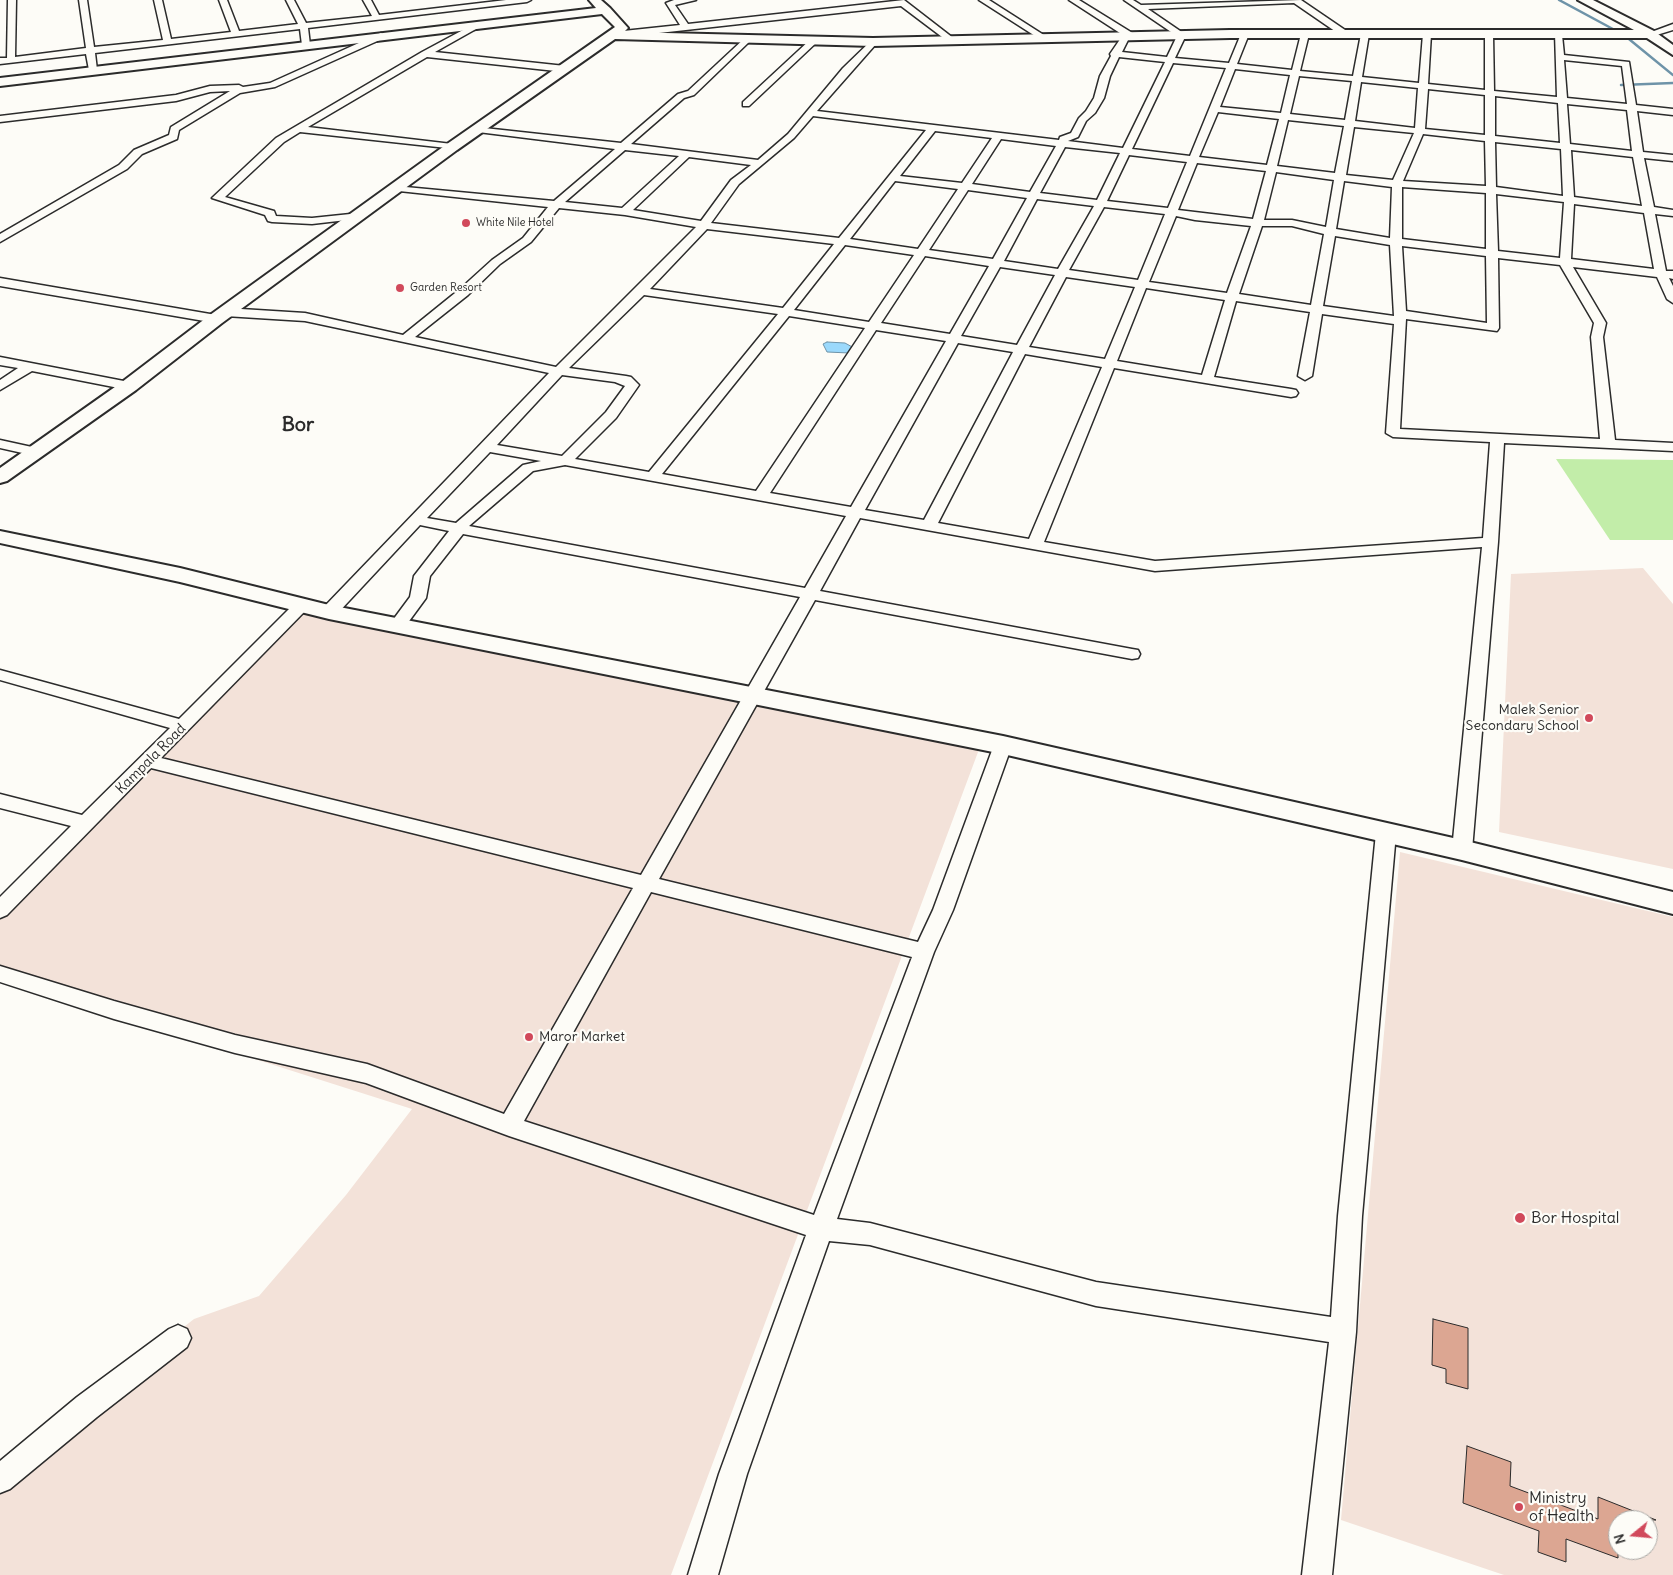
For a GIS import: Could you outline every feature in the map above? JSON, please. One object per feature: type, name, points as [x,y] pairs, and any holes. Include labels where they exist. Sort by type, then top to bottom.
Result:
[{"type":"street","points":[[11,60],[12,0]]},
{"type":"street","points":[[83,0],[93,70]]},
{"type":"street","points":[[158,0],[168,40]]},
{"type":"street","points":[[223,0],[236,34]]},
{"type":"street","points":[[290,0],[304,27],[306,45]]},
{"type":"street","points":[[367,0],[378,18]]},
{"type":"street","points":[[434,0],[441,10]]},
{"type":"street","points":[[0,61],[90,49],[304,27],[527,0]]},
{"type":"street","points":[[685,27],[670,3],[692,0]]},
{"type":"street","points":[[983,0],[1046,39]]},
{"type":"street","points":[[1073,0],[1128,36]]},
{"type":"street","points":[[1128,0],[1182,36]]},
{"type":"street","points":[[1140,7],[1297,0],[1345,34]]},
{"type":"street","points":[[1584,0],[1650,34],[1673,51]]},
{"type":"street","points":[[613,35],[901,1],[953,41]]},
{"type":"street","points":[[0,82],[479,24],[600,5],[622,28],[478,129],[220,316],[129,386],[0,477]]},
{"type":"street","points":[[360,216],[312,221],[272,219],[270,213],[217,198],[280,140],[424,54],[479,24]]},
{"type":"street","points":[[613,35],[873,42],[1245,34],[1650,34],[1673,27]]},
{"type":"street","points":[[1035,544],[1245,34]]},
{"type":"street","points":[[1207,379],[1231,298],[1258,223],[1286,117],[1305,34]]},
{"type":"street","points":[[1306,376],[1365,34]]},
{"type":"street","points":[[1427,34],[1420,131],[1397,184],[1396,242],[1399,318],[1393,433],[1673,448]]},
{"type":"street","points":[[399,188],[625,212],[704,225],[842,241],[1316,310],[1493,328],[1494,253],[1489,35]]},
{"type":"street","points":[[1558,35],[1569,201],[1565,263],[1600,322],[1596,337],[1608,444]]},
{"type":"street","points":[[0,239],[123,167],[138,152],[174,137],[174,129],[237,90],[272,85],[381,36]]},
{"type":"street","points":[[509,1126],[644,883],[996,264],[1064,139],[1075,135],[1082,120],[1090,113],[1099,98],[1114,54],[1128,36]]},
{"type":"street","points":[[928,525],[1061,274],[1101,203],[1128,151],[1182,36]]},
{"type":"street","points":[[404,340],[464,292],[496,262],[527,240],[555,206],[681,96],[691,93],[746,40]]},
{"type":"street","points":[[746,104],[814,41]]},
{"type":"street","points":[[329,612],[558,372],[641,291],[704,225],[728,189],[791,136],[846,70],[873,42]]},
{"type":"street","points":[[424,54],[565,69]]},
{"type":"street","points":[[1114,54],[1673,112]]},
{"type":"street","points":[[1560,57],[1626,64],[1638,155],[1650,211],[1673,299]]},
{"type":"street","points":[[0,119],[176,98],[210,89],[272,85]]},
{"type":"street","points":[[1214,109],[1673,158]]},
{"type":"street","points":[[812,113],[1341,175],[1397,184],[1492,190],[1673,214]]},
{"type":"street","points":[[653,476],[933,127]]},
{"type":"street","points":[[297,129],[452,148]]},
{"type":"street","points":[[478,129],[760,164]]},
{"type":"street","points":[[761,496],[872,325],[999,136]]},
{"type":"street","points":[[625,212],[687,154]]},
{"type":"street","points":[[893,178],[1033,194],[1172,212],[1195,217],[1258,223],[1292,223],[1331,232],[1396,242],[1667,274]]},
{"type":"street","points":[[0,282],[220,316],[305,317],[558,372],[626,380],[632,385],[629,392],[611,415],[565,461],[528,468],[458,528],[422,576],[418,598],[398,624]]},
{"type":"street","points":[[641,291],[872,325],[1291,393]]},
{"type":"street","points":[[0,360],[129,386]]},
{"type":"street","points":[[0,386],[31,366]]},
{"type":"street","points":[[1462,850],[1490,542],[1497,438]]},
{"type":"street","points":[[0,444],[36,452]]},
{"type":"street","points":[[486,447],[1155,566],[1490,542]]},
{"type":"street","points":[[416,520],[1132,654]]},
{"type":"street","points":[[0,537],[180,575],[329,612],[398,624],[750,697],[1003,746],[1386,832],[1673,903]]},
{"type":"street","name":"Kampala Road","points":[[0,910],[301,606]]},
{"type":"street","points":[[0,675],[68,692],[184,726]]},
{"type":"street","points":[[702,1575],[733,1474],[821,1229],[924,952],[943,910],[1003,746]]},
{"type":"street","points":[[148,761],[924,952]]},
{"type":"street","points":[[0,801],[86,823]]},
{"type":"street","points":[[1318,1575],[1343,1332],[1350,1216],[1386,832]]},
{"type":"street","points":[[0,974],[114,1010],[234,1044],[367,1074],[509,1126],[821,1229],[870,1234],[1096,1294],[1343,1332]]},
{"type":"street","points":[[0,1479],[87,1408],[178,1338]]},
{"type":"shaded area","name":"Malek Senior Secondary School","points":[[1643,568],[1673,604],[1673,869],[1499,832],[1511,574]]},
{"type":"shaded area","name":"Maror Market","points":[[306,607],[984,736],[671,1575],[0,1575],[0,1472],[194,1319],[259,1296],[346,1195],[412,1109],[0,978],[0,916]]},
{"type":"shaded area","name":"Bor Hospital","points":[[1400,852],[1673,917],[1673,1575],[1504,1575],[1341,1520]]},
{"type":"green space","points":[[1556,459],[1673,460],[1673,540],[1610,540]]},
{"type":"water","points":[[827,342],[845,343],[854,348],[849,353],[827,352],[823,344]]},
{"type":"building","points":[[1433,1319],[1468,1328],[1468,1389],[1446,1383],[1446,1369],[1432,1365]]},
{"type":"building","name":"Ministry of Health","points":[[1467,1446],[1511,1462],[1510,1486],[1598,1519],[1598,1497],[1631,1510],[1608,1510],[1608,1554],[1566,1539],[1566,1562],[1538,1552],[1539,1531],[1463,1503]]},
{"type":"waterway","points":[[1559,0],[1624,35],[1673,75]]},
{"type":"waterway","points":[[1621,85],[1673,83]]},
{"type":"place","name":"White Nile Hotel","points":[[466,223]]},
{"type":"place","name":"Garden Resort","points":[[400,288]]},
{"type":"place","name":"Malek Senior Secondary School","points":[[1589,718]]},
{"type":"place","name":"Maror Market","points":[[529,1037]]},
{"type":"place","name":"Bor Hospital","points":[[1520,1218]]},
{"type":"place","name":"Ministry of Health","points":[[1519,1507]]},
{"type":"district","name":"Bor","points":[[298,425]]}]
